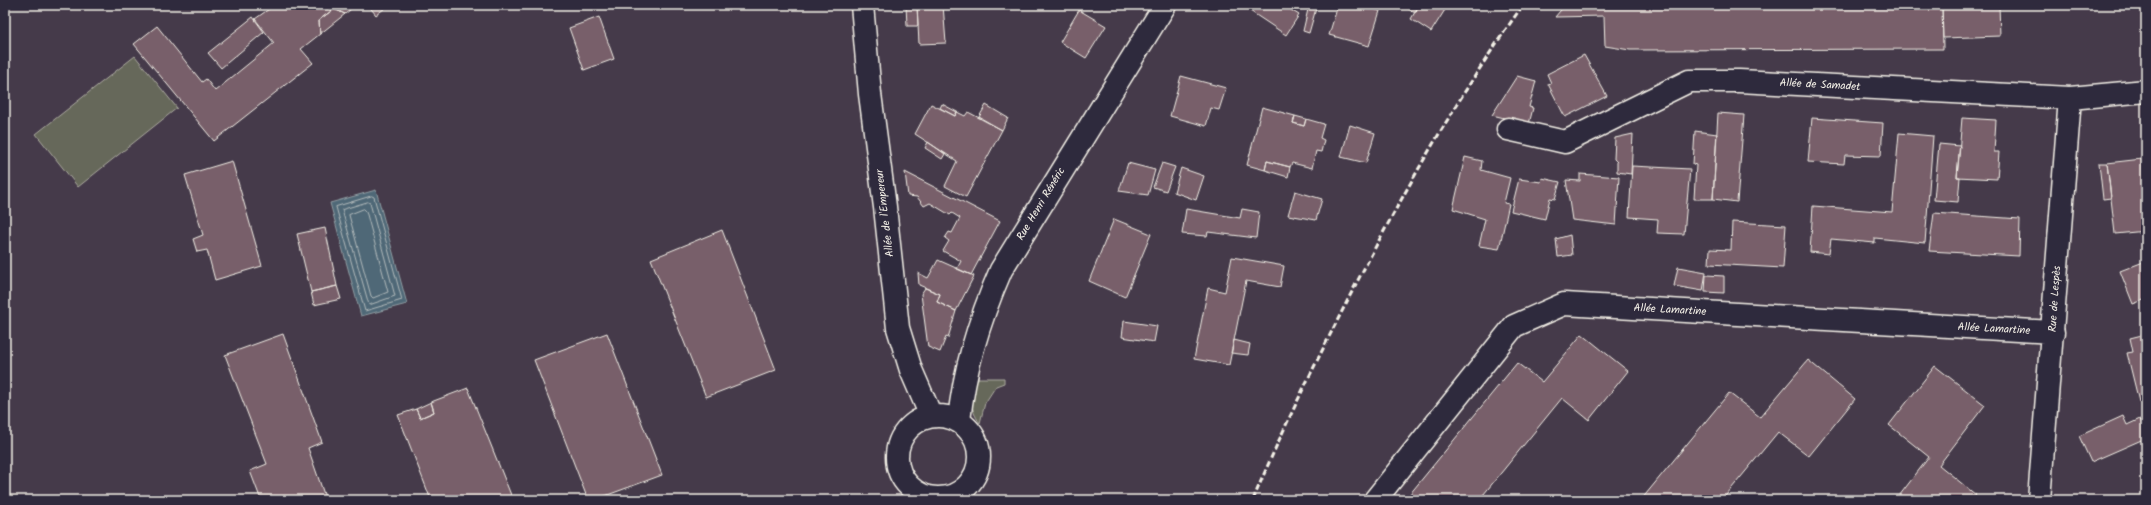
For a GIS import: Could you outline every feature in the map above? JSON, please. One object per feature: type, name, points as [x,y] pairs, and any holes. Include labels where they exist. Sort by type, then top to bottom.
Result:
[{"type":"street","name":"Allée de l'Empereur","points":[[862,5],[870,94],[885,207],[898,328],[910,370],[931,416]]},
{"type":"street","name":"Rue Henri Rénéric","points":[[959,421],[966,370],[987,302],[1001,270],[1166,5]]},
{"type":"street","name":"Allée de Samadet","points":[[1508,129],[1565,142],[1689,81],[1739,81],[2070,98],[2146,90]]},
{"type":"street","name":"Rue de Lespès","points":[[2039,500],[2070,98]]},
{"type":"street","name":"Allée Lamartine","points":[[1375,500],[1514,326],[1564,304],[2053,332]]},
{"type":"street","points":[[931,416],[950,417],[959,421],[970,430],[976,441],[979,454],[978,468],[972,480],[957,494],[937,499],[923,498],[911,490],[902,480],[897,467],[896,454],[899,440],[907,429],[918,420],[931,416]]},
{"type":"green space","points":[[135,56],[177,108],[78,187],[36,134]]},
{"type":"green space","points":[[972,378],[1004,378],[1004,383],[996,386],[985,403],[980,423],[976,418],[972,407]]},
{"type":"water","points":[[376,190],[407,304],[361,316],[330,203]]},
{"type":"building","points":[[266,5],[356,5],[345,14],[334,9],[319,20],[320,34],[301,49],[313,63],[214,141],[134,44],[157,26],[202,82],[206,79],[215,91],[274,43],[255,19],[269,9]]},
{"type":"building","points":[[368,5],[389,5],[376,15]]},
{"type":"building","points":[[906,5],[917,5],[918,26],[907,26]]},
{"type":"building","points":[[917,5],[943,5],[946,43],[919,44]]},
{"type":"building","points":[[1241,5],[1293,5],[1291,10],[1299,15],[1286,35]]},
{"type":"building","points":[[1309,5],[1317,5],[1309,33],[1303,31]]},
{"type":"building","points":[[1338,5],[1360,5],[1380,11],[1369,46],[1329,35]]},
{"type":"building","points":[[1402,5],[1419,5],[1415,13]]},
{"type":"building","points":[[1419,5],[1448,5],[1431,32],[1411,19]]},
{"type":"building","points":[[1565,5],[1942,5],[1943,49],[1630,50],[1605,46],[1604,16],[1555,17]]},
{"type":"building","points":[[1942,5],[1999,5],[2000,36],[1943,38]]},
{"type":"building","points":[[334,9],[345,14],[320,34],[319,20]]},
{"type":"building","points":[[1079,10],[1106,26],[1086,58],[1060,42]]},
{"type":"building","points":[[253,17],[264,32],[221,68],[208,53]]},
{"type":"building","points":[[599,17],[614,59],[584,70],[569,28]]},
{"type":"building","points":[[1584,55],[1607,96],[1565,117],[1548,84],[1551,83],[1547,74]]},
{"type":"building","points":[[1181,76],[1226,88],[1219,110],[1211,108],[1206,126],[1170,116]]},
{"type":"building","points":[[1517,76],[1536,81],[1529,107],[1533,108],[1529,124],[1492,115]]},
{"type":"building","points":[[931,104],[955,116],[957,112],[965,116],[968,112],[1002,130],[966,197],[945,186],[957,161],[915,134]]},
{"type":"building","points":[[942,104],[957,112],[955,116],[940,108]]},
{"type":"building","points":[[986,105],[1008,118],[1002,130],[979,117]]},
{"type":"building","points":[[1262,107],[1295,116],[1293,123],[1304,126],[1306,119],[1324,124],[1320,138],[1324,140],[1321,152],[1316,151],[1312,168],[1292,163],[1290,167],[1267,161],[1265,170],[1247,165]]},
{"type":"building","points":[[1718,113],[1744,115],[1737,202],[1713,199]]},
{"type":"building","points":[[1295,116],[1306,119],[1304,126],[1293,123]]},
{"type":"building","points":[[1812,118],[1883,123],[1881,156],[1845,155],[1844,164],[1808,162]]},
{"type":"building","points":[[1962,118],[1996,120],[1994,152],[1999,152],[1997,179],[1957,177]]},
{"type":"building","points":[[1350,125],[1375,133],[1366,163],[1341,157]]},
{"type":"building","points":[[1695,131],[1717,134],[1713,199],[1694,199],[1696,165],[1693,164]]},
{"type":"building","points":[[1899,133],[1933,136],[1925,243],[1875,238],[1875,243],[1831,239],[1829,254],[1810,252],[1813,206],[1892,212]]},
{"type":"building","points":[[1633,134],[1631,174],[1617,172],[1617,162],[1614,159],[1615,138]]},
{"type":"building","points":[[928,142],[945,154],[942,159],[925,148]]},
{"type":"building","points":[[1939,144],[1960,146],[1957,177],[1960,177],[1958,202],[1934,200]]},
{"type":"building","points":[[1465,157],[1482,161],[1481,170],[1510,178],[1504,203],[1509,204],[1499,249],[1479,246],[1485,219],[1453,209]]},
{"type":"building","points":[[2142,159],[2146,194],[2146,231],[2115,234],[2107,163]]},
{"type":"building","points":[[232,161],[262,266],[215,280],[207,250],[197,252],[193,239],[203,235],[185,175]]},
{"type":"building","points":[[1267,161],[1290,167],[1288,177],[1265,170]]},
{"type":"building","points":[[1128,163],[1155,170],[1148,195],[1119,191]]},
{"type":"building","points":[[1162,163],[1175,167],[1166,191],[1153,187]]},
{"type":"building","points":[[2099,163],[2107,163],[2111,198],[2103,199]]},
{"type":"building","points":[[1632,166],[1690,169],[1684,234],[1657,233],[1658,219],[1629,217]]},
{"type":"building","points":[[1181,168],[1204,176],[1196,200],[1174,192]]},
{"type":"building","points":[[905,172],[1000,221],[971,275],[957,269],[961,261],[943,251],[949,241],[945,238],[949,232],[952,233],[960,218],[952,213],[950,215],[930,203],[924,206],[917,197],[908,196]]},
{"type":"building","points":[[1580,174],[1619,177],[1616,225],[1572,220],[1566,180],[1580,181]]},
{"type":"building","points":[[1542,178],[1560,182],[1555,199],[1550,198],[1545,219],[1511,211],[1519,179],[1541,182]]},
{"type":"building","points":[[1295,191],[1322,199],[1316,220],[1288,215]]},
{"type":"building","points":[[1186,209],[1240,218],[1242,209],[1259,212],[1256,238],[1208,232],[1207,236],[1182,234]]},
{"type":"building","points":[[1934,213],[2020,219],[2019,256],[1929,251]]},
{"type":"building","points":[[1114,219],[1151,234],[1125,297],[1089,281]]},
{"type":"building","points":[[1732,222],[1786,225],[1783,268],[1709,264],[1710,249],[1731,250]]},
{"type":"building","points":[[325,228],[337,286],[311,292],[297,234]]},
{"type":"building","points":[[722,230],[776,370],[706,397],[651,259]]},
{"type":"building","points":[[1570,235],[1572,255],[1558,257],[1556,239]]},
{"type":"building","points":[[1232,257],[1284,266],[1280,287],[1246,281],[1229,365],[1194,359],[1208,288],[1225,292]]},
{"type":"building","points":[[938,260],[974,276],[956,311],[937,302],[940,294],[919,285],[918,273],[928,278]]},
{"type":"building","points":[[2146,261],[2146,299],[2133,304],[2120,271]]},
{"type":"building","points":[[1678,267],[1706,272],[1703,291],[1674,286]]},
{"type":"building","points":[[1706,275],[1724,276],[1724,293],[1705,292]]},
{"type":"building","points":[[337,286],[341,299],[314,305],[311,292]]},
{"type":"building","points":[[925,288],[940,294],[937,302],[956,311],[948,338],[946,337],[940,352],[928,347],[921,294]]},
{"type":"building","points":[[1124,321],[1157,326],[1154,342],[1122,337]]},
{"type":"building","points":[[607,333],[662,475],[594,500],[588,500],[534,360]]},
{"type":"building","points":[[283,334],[322,442],[308,448],[326,500],[261,500],[250,471],[267,464],[225,355]]},
{"type":"building","points":[[1582,334],[1628,371],[1589,420],[1562,398],[1479,500],[1405,500],[1517,363],[1542,382]]},
{"type":"building","points":[[2146,334],[2146,401],[2139,402],[2127,353],[2133,352],[2130,338]]},
{"type":"building","points":[[1234,340],[1250,344],[1248,355],[1231,353]]},
{"type":"building","points":[[1808,360],[1855,399],[1809,456],[1778,432],[1722,500],[1641,500],[1729,393],[1760,417]]},
{"type":"building","points":[[1935,366],[1985,405],[1939,465],[1976,495],[1972,500],[1896,500],[1929,457],[1889,425]]},
{"type":"building","points":[[468,388],[513,500],[431,500],[398,415],[416,409],[420,418],[434,412],[431,402]]},
{"type":"building","points":[[431,402],[434,412],[420,418],[416,409]]},
{"type":"building","points":[[2123,416],[2127,425],[2140,419],[2146,432],[2146,438],[2091,462],[2079,436]]},
{"type":"railway","points":[[1253,500],[1277,444],[1316,363],[1395,211],[1456,106],[1523,5]]}]
